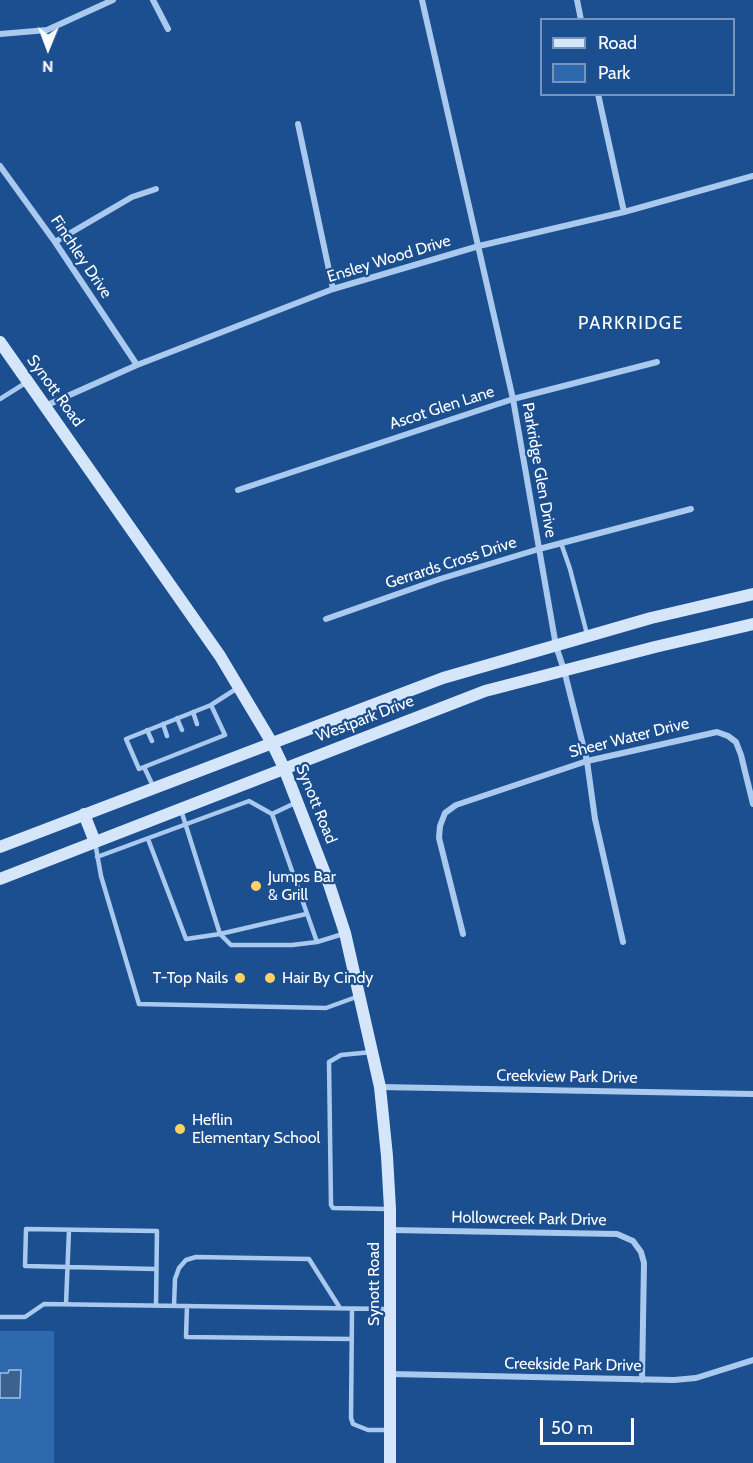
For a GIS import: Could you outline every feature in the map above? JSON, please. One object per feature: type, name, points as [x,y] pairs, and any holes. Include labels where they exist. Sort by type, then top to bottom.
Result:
[{"type":"main road","name":"Synott Road","points":[[1,347],[220,656],[272,743],[315,844],[345,933],[380,1087],[390,1209],[390,1458]]},
{"type":"main road","name":"Westpark Drive","points":[[0,847],[443,678],[651,618],[753,594]]},
{"type":"main road","name":"Westpark Drive","points":[[0,879],[484,691],[753,624]]},
{"type":"main road","points":[[84,814],[95,842]]},
{"type":"street","points":[[0,34],[47,30],[113,0]]},
{"type":"street","points":[[153,0],[168,29]]},
{"type":"street","points":[[577,0],[581,18]]},
{"type":"street","name":"Parkridge Glen Drive","points":[[422,2],[513,399],[556,646],[587,760],[595,819],[623,942]]},
{"type":"street","points":[[598,96],[624,212]]},
{"type":"street","points":[[298,124],[333,290]]},
{"type":"street","name":"Finchley Drive","points":[[0,166],[55,242],[137,365]]},
{"type":"street","name":"Ensley Wood Drive","points":[[45,406],[137,365],[333,290],[479,246],[624,212],[753,176]]},
{"type":"street","points":[[55,242],[132,197],[156,189]]},
{"type":"street","name":"Ascot Glen Lane","points":[[238,490],[513,399],[657,362]]},
{"type":"street","name":"Gerrards Cross Drive","points":[[326,619],[440,579],[539,549],[691,509]]},
{"type":"street","name":"Sheer Water Drive","points":[[463,934],[439,838],[440,826],[445,813],[456,805],[587,760],[717,732],[736,742],[753,804]]},
{"type":"street","name":"Creekview Park Drive","points":[[380,1087],[753,1094]]},
{"type":"street","name":"Hollowcreek Park Drive","points":[[390,1230],[617,1234],[633,1241],[641,1252],[644,1263],[642,1380]]},
{"type":"street","name":"Creekside Park Drive","points":[[390,1374],[642,1380],[696,1378],[753,1360]]},
{"type":"lane","points":[[0,399],[27,382]]},
{"type":"lane","points":[[561,543],[573,578],[587,637]]},
{"type":"lane","points":[[211,705],[225,735],[139,769],[126,739],[211,705],[239,687]]},
{"type":"lane","points":[[193,712],[198,724]]},
{"type":"lane","points":[[177,718],[182,730]]},
{"type":"lane","points":[[163,724],[167,736]]},
{"type":"lane","points":[[147,730],[152,741]]},
{"type":"lane","points":[[203,736],[205,742]]},
{"type":"lane","points":[[188,742],[190,748]]},
{"type":"lane","points":[[172,748],[174,755]]},
{"type":"lane","points":[[157,754],[159,761]]},
{"type":"lane","points":[[144,767],[153,788]]},
{"type":"lane","points":[[97,857],[249,801],[272,814],[317,942]]},
{"type":"lane","points":[[272,814],[297,802]]},
{"type":"lane","points":[[181,808],[220,934],[231,945],[292,945],[317,942],[345,933]]},
{"type":"lane","points":[[148,839],[186,939],[220,934],[306,914]]},
{"type":"lane","points":[[95,842],[101,876],[139,1004],[326,1008],[360,995]]},
{"type":"lane","points":[[372,1052],[341,1055],[329,1062],[331,1205],[333,1209],[390,1209]]},
{"type":"lane","points":[[156,1269],[25,1266],[26,1229],[157,1231],[156,1305]]},
{"type":"lane","points":[[66,1304],[69,1230]]},
{"type":"lane","points":[[174,1306],[175,1279],[179,1268],[186,1260],[196,1257],[309,1259],[340,1308]]},
{"type":"lane","points":[[0,1317],[25,1317],[44,1304],[391,1310]]},
{"type":"lane","points":[[187,1306],[186,1336],[352,1339]]},
{"type":"lane","points":[[352,1309],[351,1418],[353,1424],[368,1430],[390,1430]]},
{"type":"green space","points":[[0,1331],[54,1331],[54,1463],[0,1463]]},
{"type":"shaded area","points":[[9,1370],[21,1370],[20,1398],[0,1398],[0,1373],[8,1373]]},
{"type":"place","name":"Jumps Bar & Grill","points":[[256,886]]},
{"type":"place","name":"T-Top Nails","points":[[240,978]]},
{"type":"place","name":"Hair By Cindy","points":[[270,978]]},
{"type":"place","name":"Heflin Elementary School","points":[[180,1129]]},
{"type":"district","name":"PARKRIDGE","points":[[631,324]]}]
